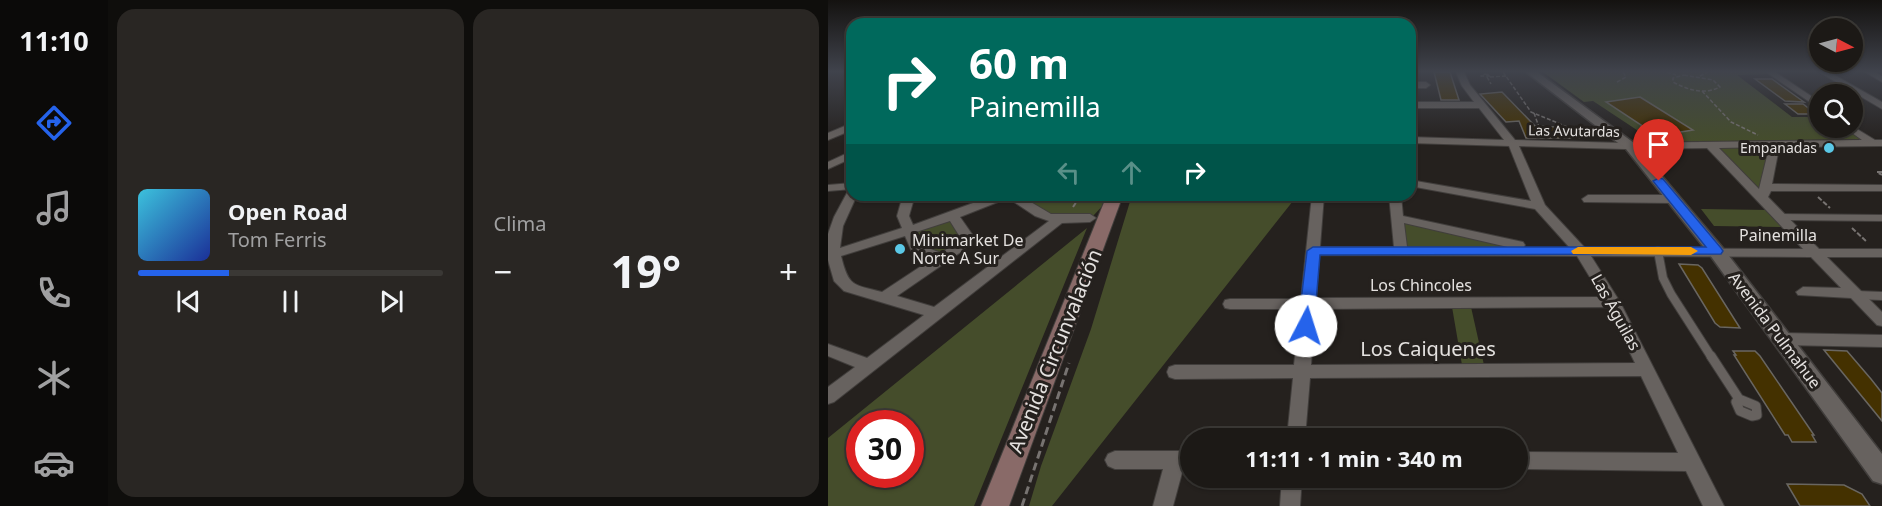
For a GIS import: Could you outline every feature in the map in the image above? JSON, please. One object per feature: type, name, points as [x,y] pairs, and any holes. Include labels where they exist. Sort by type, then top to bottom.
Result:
[{"type":"main road","name":"Avenida Circunvalación","points":[[995,506],[1113,201]]},
{"type":"street","name":"Las Águilas","points":[[1474,96],[1513,144],[1539,206],[1581,251],[1613,302],[1714,506]]},
{"type":"street","name":"Avenida Pulmahue","points":[[1563,96],[1630,146],[1716,251],[1880,468]]},
{"type":"street","points":[[1804,96],[1807,98]]},
{"type":"street","points":[[1863,97],[1882,97]]},
{"type":"street","points":[[1868,97],[1882,106]]},
{"type":"street","points":[[1416,105],[1482,105]]},
{"type":"street","points":[[828,137],[846,129]]},
{"type":"street","points":[[1863,135],[1877,143],[1882,150]]},
{"type":"street","name":"Las Avutardas","points":[[1416,140],[1630,146],[1877,143]]},
{"type":"street","points":[[1764,193],[1768,166],[1773,152],[1784,143]]},
{"type":"street","points":[[1710,145],[1764,193],[1780,217],[1882,321]]},
{"type":"street","points":[[828,154],[846,156]]},
{"type":"street","points":[[828,166],[846,159]]},
{"type":"street","points":[[1416,184],[1539,206]]},
{"type":"street","points":[[828,188],[846,186]]},
{"type":"street","points":[[1764,193],[1882,188]]},
{"type":"street","points":[[1588,199],[1673,199]]},
{"type":"street","points":[[848,201],[834,228],[831,255],[844,285],[937,313]]},
{"type":"street","points":[[907,201],[903,216],[919,251],[943,258]]},
{"type":"street","points":[[831,255],[953,216],[979,201]]},
{"type":"street","points":[[1019,201],[1038,215],[1059,219],[1090,218]]},
{"type":"street","points":[[1297,428],[1317,201]]},
{"type":"street","points":[[1396,201],[1401,251]]},
{"type":"street","points":[[884,298],[968,239],[953,216]]},
{"type":"street","points":[[1397,218],[1544,251]]},
{"type":"street","points":[[828,397],[1059,219]]},
{"type":"street","name":"Painemilla","points":[[1313,251],[1882,253]]},
{"type":"street","points":[[1803,292],[1856,294]]},
{"type":"street","name":"Los Chincoles","points":[[1230,304],[1613,302]]},
{"type":"street","points":[[1783,339],[1882,341]]},
{"type":"street","points":[[828,350],[869,365]]},
{"type":"street","name":"Los Caiquenes","points":[[1174,372],[1646,369]]},
{"type":"street","points":[[1115,460],[1180,460]]},
{"type":"street","points":[[1528,461],[1692,462]]},
{"type":"street","points":[[1163,506],[1180,467]]},
{"type":"street","points":[[1290,506],[1291,488]]},
{"type":"lane","points":[[1780,217],[1882,218]]},
{"type":"lane","points":[[1658,251],[1663,278],[1671,294],[1739,399]]},
{"type":"lane","points":[[1856,294],[1882,296]]},
{"type":"path","points":[[1521,96],[1534,113],[1539,128],[1537,129]]},
{"type":"path","points":[[1706,96],[1731,122],[1762,136]]},
{"type":"path","points":[[1534,113],[1570,128]]},
{"type":"green space","points":[[1575,96],[1764,96],[1792,117],[1809,117],[1809,138],[1862,139],[1655,142],[1593,101],[1584,102]]},
{"type":"green space","points":[[1775,145],[1760,192],[1715,147]]},
{"type":"green space","points":[[1024,201],[1107,201],[1093,216],[1049,217]]},
{"type":"green space","points":[[1130,201],[1293,201],[1052,506],[1029,506],[1041,466],[1091,329]]},
{"type":"green space","points":[[1701,209],[1770,210],[1786,227],[1714,226]]},
{"type":"green space","points":[[951,218],[965,235],[943,257],[923,252],[911,231]]},
{"type":"green space","points":[[1403,222],[1525,249],[1407,249]]},
{"type":"green space","points":[[1087,228],[974,506],[828,506],[828,438],[846,423],[846,488],[924,488],[924,410],[863,410]]},
{"type":"green space","points":[[1452,307],[1471,307],[1484,365],[1462,365]]},
{"type":"building","points":[[1440,96],[1458,96],[1459,100],[1441,100]]},
{"type":"building","points":[[1481,96],[1506,96],[1535,126],[1594,129],[1593,138],[1526,138],[1519,121],[1506,122]]},
{"type":"building","points":[[1778,96],[1795,96],[1804,102],[1785,101]]},
{"type":"building","points":[[1640,97],[1693,130],[1668,134],[1661,129],[1650,131],[1606,102]]},
{"type":"building","points":[[1785,104],[1803,104],[1809,109],[1809,114],[1798,114]]},
{"type":"building","points":[[1679,264],[1698,265],[1702,268],[1740,328],[1720,327],[1715,323]]},
{"type":"building","points":[[1824,350],[1847,351],[1871,379],[1882,393],[1882,421]]},
{"type":"building","points":[[1733,351],[1755,351],[1760,356],[1814,435],[1812,435],[1816,442],[1792,442],[1788,435],[1785,435]]},
{"type":"building","points":[[1787,484],[1844,485],[1862,494],[1870,506],[1800,506]]},
{"type":"slow traffic","points":[[1578,251],[1691,251]]},
{"type":"place","name":"Empanadas","points":[[1829,148]]},
{"type":"place","name":"Minimarket De Norte A Sur","points":[[900,249]]},
{"type":"route","points":[[1306,326],[1313,251],[1716,251],[1659,181]]}]
